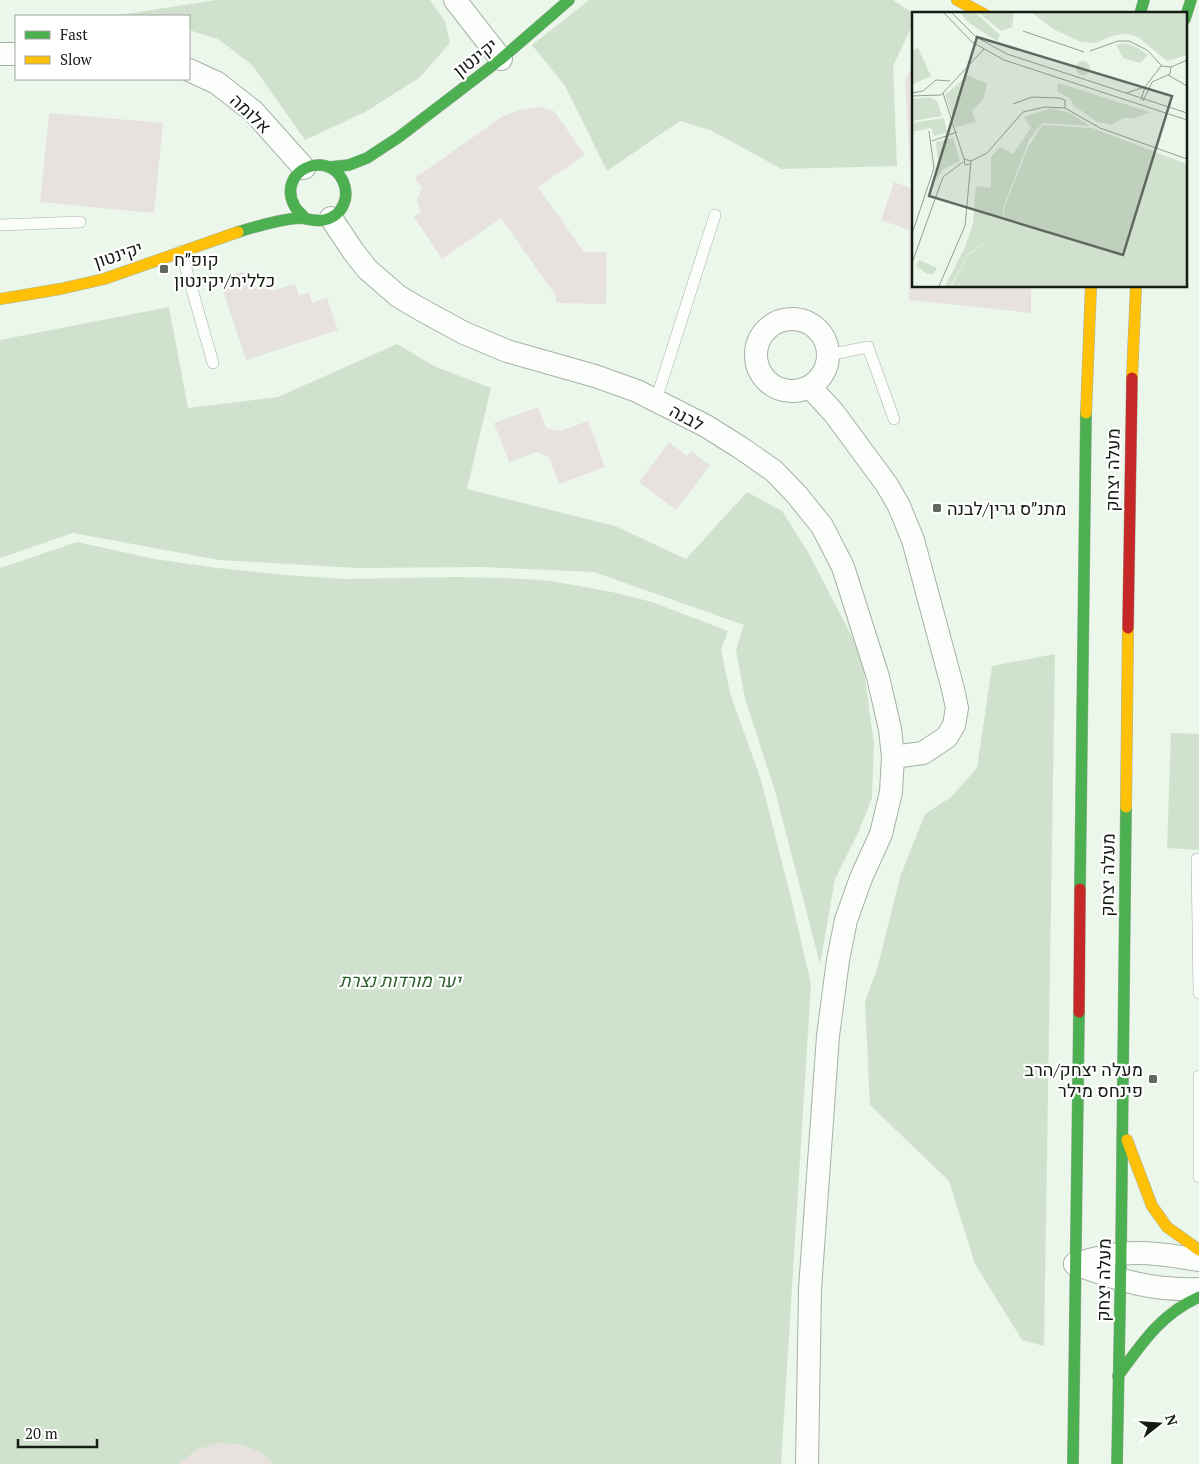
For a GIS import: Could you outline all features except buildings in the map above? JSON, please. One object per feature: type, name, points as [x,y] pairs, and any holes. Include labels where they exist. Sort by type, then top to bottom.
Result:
[{"type":"street","points":[[455,0],[501,59]]},
{"type":"street","name":"יקינטון","points":[[330,168],[349,165],[366,158],[399,137],[501,59],[569,0]]},
{"type":"street","points":[[957,0],[980,12]]},
{"type":"street","points":[[1186,16],[1192,0]]},
{"type":"street","points":[[0,54],[15,54]]},
{"type":"street","name":"אלומה","points":[[190,70],[217,83],[254,112],[304,168]]},
{"type":"street","name":"יקינטון","points":[[370,171],[399,137]]},
{"type":"street","points":[[322,165],[330,168],[338,173],[346,188],[344,206],[331,218],[322,221],[304,217],[297,212],[290,197],[293,181],[304,168],[322,165]]},
{"type":"street","points":[[346,197],[358,184]]},
{"type":"street","points":[[280,201],[290,191]]},
{"type":"street","name":"יקינטון","points":[[244,230],[269,210]]},
{"type":"street","name":"יקינטון","points":[[0,300],[68,288],[119,274],[244,230],[304,217]]},
{"type":"street","name":"לבנה","points":[[331,218],[353,252],[367,269],[398,296],[420,309],[464,333],[508,351],[595,376],[637,391],[706,426],[774,471],[797,495],[822,526],[843,567],[878,677],[890,728],[893,756],[891,792],[881,834],[861,878],[846,920],[838,960],[828,1036],[810,1289],[807,1464]]},
{"type":"street","name":"מעלה יצחק","points":[[1073,1464],[1086,398],[1091,288]]},
{"type":"street","name":"מעלה יצחק","points":[[1117,1464],[1131,399],[1136,288]]},
{"type":"street","points":[[787,319],[800,320],[811,324],[820,332],[826,342],[828,355],[827,364],[818,381],[799,391],[788,392],[776,388],[767,382],[760,372],[756,361],[756,349],[759,338],[766,329],[776,322],[787,319]]},
{"type":"street","points":[[810,386],[834,413],[887,485],[898,506],[913,540],[953,689],[957,708],[954,725],[947,737],[923,753],[893,756]]},
{"type":"street","points":[[1122,1125],[1152,1206],[1167,1227],[1199,1250]]},
{"type":"street","points":[[1075,1264],[1121,1254],[1146,1253],[1199,1260]]},
{"type":"street","points":[[1075,1264],[1120,1280],[1154,1288],[1199,1290]]},
{"type":"street","points":[[1118,1376],[1151,1331],[1174,1310],[1199,1297]]},
{"type":"lane","points":[[656,400],[715,215]]},
{"type":"lane","points":[[0,225],[80,222]]},
{"type":"lane","points":[[181,251],[213,363]]},
{"type":"lane","points":[[828,355],[868,347],[894,418]]},
{"type":"lane","points":[[1197,859],[1199,993]]},
{"type":"lane","points":[[1199,1076],[1199,1177]]},
{"type":"green space","points":[[216,0],[430,0],[445,21],[450,43],[419,78],[365,112],[305,140],[252,65],[218,39],[190,30],[190,15],[119,15]]},
{"type":"green space","points":[[589,0],[893,0],[912,13],[912,26],[893,66],[897,166],[782,169],[710,130],[680,121],[607,171],[565,86],[532,45]]},
{"type":"green space","points":[[169,307],[188,408],[278,397],[397,344],[434,366],[491,388],[467,489],[615,526],[686,559],[747,492],[782,511],[808,552],[862,656],[874,744],[872,798],[859,831],[835,879],[820,964],[775,791],[745,699],[736,650],[744,625],[594,572],[481,567],[358,568],[219,560],[73,533],[0,558],[0,340]]},
{"type":"green space","name":"יער מורדות נצרת","points":[[77,542],[155,559],[285,575],[345,579],[456,577],[551,581],[612,592],[652,602],[728,631],[721,650],[730,693],[761,780],[811,984],[781,1464],[0,1464],[0,568]]},
{"type":"green space","points":[[1055,654],[1044,1346],[1022,1340],[975,1264],[949,1181],[870,1105],[865,1002],[877,969],[900,877],[925,814],[951,797],[977,768],[992,666]]},
{"type":"green space","points":[[1171,733],[1199,734],[1199,850],[1167,848]]},
{"type":"traffic: fast","points":[[330,167],[349,165],[367,158],[399,137],[501,59],[569,0]]},
{"type":"traffic: fast","points":[[1141,12],[1144,0]]},
{"type":"traffic: fast","points":[[1186,16],[1191,0]]},
{"type":"traffic: fast","points":[[238,232],[283,220],[298,218],[321,220],[333,216],[343,206],[346,195],[343,181],[336,171],[326,166],[316,165],[306,168],[292,182],[291,193],[295,207],[304,217]]},
{"type":"traffic: fast","points":[[1080,889],[1086,413]]},
{"type":"traffic: fast","points":[[1117,1464],[1126,807]]},
{"type":"traffic: fast","points":[[1073,1464],[1079,1012]]},
{"type":"traffic: fast","points":[[1118,1376],[1153,1330],[1174,1312],[1199,1297]]},
{"type":"traffic: slow","points":[[957,0],[980,12]]},
{"type":"traffic: slow","points":[[0,299],[60,289],[104,279],[238,232]]},
{"type":"traffic: slow","points":[[1086,413],[1091,288]]},
{"type":"traffic: slow","points":[[1132,378],[1136,288]]},
{"type":"traffic: slow","points":[[1126,807],[1128,628]]},
{"type":"traffic: slow","points":[[1127,1140],[1152,1206],[1167,1227],[1199,1250]]},
{"type":"traffic: jam","points":[[1128,628],[1132,378]]},
{"type":"traffic: jam","points":[[1079,1012],[1080,889]]},
{"type":"place","name":"קופ״ח כללית/יקינטון","points":[[164,269]]},
{"type":"place","name":"מתנ״ס גרין/לבנה","points":[[937,508]]},
{"type":"place","name":"מעלה יצחק/הרב פינחס מילר","points":[[1153,1079]]}]
